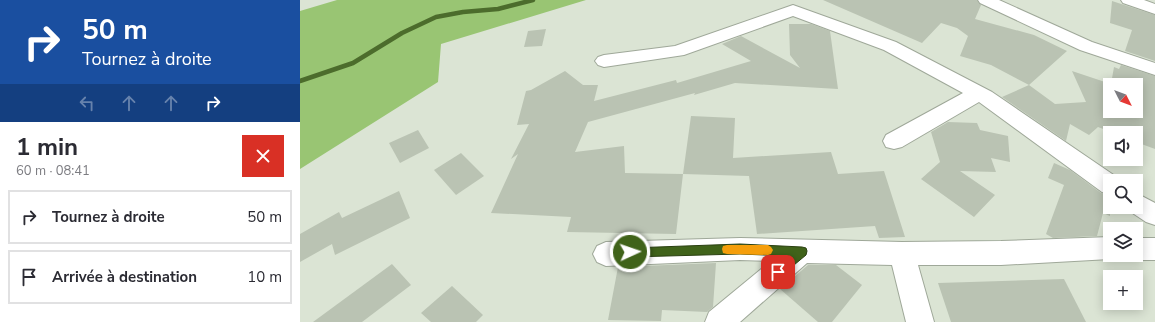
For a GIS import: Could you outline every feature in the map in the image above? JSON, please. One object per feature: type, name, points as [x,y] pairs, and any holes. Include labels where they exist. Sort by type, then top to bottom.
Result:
[{"type":"street","points":[[986,0],[1086,46],[1155,69]]},
{"type":"street","points":[[1129,0],[1155,9]]},
{"type":"street","points":[[604,61],[678,51],[793,10],[890,46],[985,96],[1103,180]]},
{"type":"street","points":[[894,141],[967,100],[978,95],[985,96]]},
{"type":"street","points":[[1143,207],[1155,215]]},
{"type":"street","points":[[606,254],[740,249],[902,254],[1001,253],[1103,248]]},
{"type":"street","points":[[1143,249],[1155,249]]},
{"type":"street","points":[[719,322],[802,251]]},
{"type":"street","points":[[902,254],[920,322]]},
{"type":"green space","points":[[337,0],[586,0],[441,44],[438,82],[300,169],[300,11]]},
{"type":"building","points":[[823,0],[977,0],[981,5],[975,19],[1034,35],[1067,51],[1029,85],[991,65],[960,56],[968,36],[957,28],[941,23],[922,43]]},
{"type":"building","points":[[1112,1],[1155,15],[1155,61],[1125,51],[1132,30],[1110,23]]},
{"type":"building","points":[[789,24],[811,24],[830,31],[838,89],[735,83],[588,122],[575,152],[624,146],[625,173],[683,174],[676,234],[567,232],[571,217],[491,213],[518,154],[511,159],[529,124],[517,125],[526,91],[531,90],[565,71],[583,85],[598,85],[594,101],[676,80],[677,83],[751,61],[722,44],[741,36],[800,68],[790,55]]},
{"type":"building","points":[[546,29],[542,46],[524,47],[528,31]]},
{"type":"building","points":[[1121,65],[1155,76],[1155,149],[1143,145],[1143,126],[1103,126],[1103,129],[1098,127],[1089,135],[1070,124],[1066,141],[1002,97],[1029,85],[1055,104],[1086,102],[1072,71],[1103,81],[1103,118],[1143,118],[1143,78],[1112,78],[1114,67],[1119,69]]},
{"type":"building","points":[[691,116],[735,118],[733,158],[831,152],[838,174],[884,171],[905,237],[879,238],[875,226],[757,234],[749,176],[683,174]]},
{"type":"building","points":[[948,122],[977,123],[980,130],[1008,136],[1010,162],[991,158],[996,172],[960,171],[995,195],[974,217],[921,179],[940,162],[931,132]]},
{"type":"building","points":[[418,130],[429,148],[400,163],[389,143]]},
{"type":"building","points":[[461,153],[484,176],[456,195],[434,170]]},
{"type":"building","points":[[1054,163],[1070,170],[1103,193],[1103,213],[1097,236],[1053,238],[1046,234],[1064,185],[1048,178]]},
{"type":"building","points":[[399,191],[410,218],[335,255],[332,244],[300,262],[300,234],[339,212],[342,218]]},
{"type":"building","points":[[716,263],[713,307],[707,312],[662,310],[661,321],[608,320],[618,267]]},
{"type":"building","points":[[392,264],[411,285],[362,322],[313,322]]},
{"type":"building","points":[[808,265],[836,265],[862,285],[832,322],[818,322],[780,289]]},
{"type":"building","points":[[1064,279],[1086,322],[951,322],[938,283]]},
{"type":"building","points":[[452,286],[483,315],[476,322],[431,322],[421,313]]},
{"type":"waterway","points":[[300,81],[353,63],[402,33],[436,17],[463,12],[498,9],[533,0]]},
{"type":"slow traffic","points":[[727,249],[768,250]]},
{"type":"route","points":[[630,252],[740,249],[802,251],[778,272]]}]
